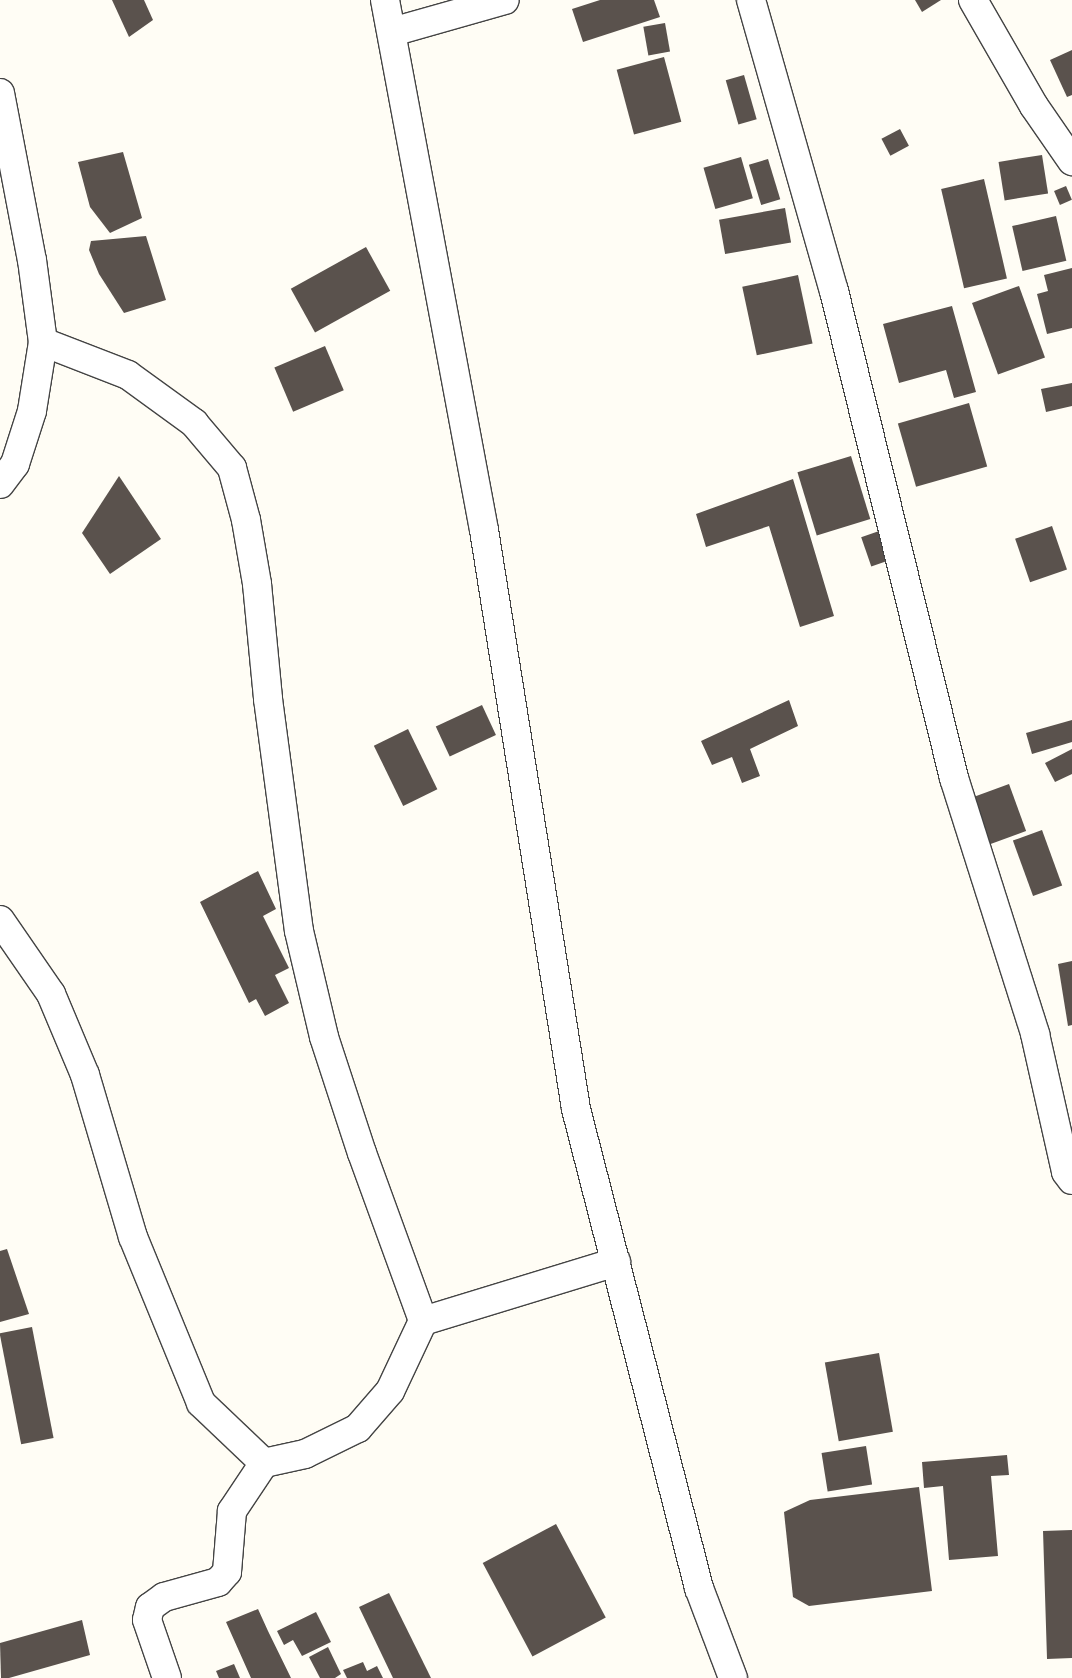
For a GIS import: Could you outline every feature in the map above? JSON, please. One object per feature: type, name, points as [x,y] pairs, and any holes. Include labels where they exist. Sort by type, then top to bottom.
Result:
[{"type":"street","points":[[385,0],[484,530],[576,1109],[699,1588],[733,1678]]},
{"type":"street","points":[[392,32],[505,0]]},
{"type":"street","points":[[751,0],[834,291],[954,778],[1035,1034],[1066,1172],[1072,1180]]},
{"type":"street","points":[[973,0],[1034,106],[1072,161]]},
{"type":"street","points":[[0,93],[32,260],[43,342],[32,411],[15,464],[0,484]]},
{"type":"street","points":[[43,342],[128,375],[194,423],[232,468],[246,520],[257,584],[268,699],[299,931],[324,1037],[362,1153],[423,1321],[390,1391],[358,1428],[305,1454],[264,1463],[232,1511],[227,1572],[218,1582],[164,1597],[150,1607],[147,1620],[167,1678]]},
{"type":"street","points":[[0,920],[51,994],[86,1075],[133,1236],[201,1403],[264,1463]]},
{"type":"street","points":[[423,1321],[616,1262]]},
{"type":"building","points":[[112,0],[144,0],[153,20],[129,37]]},
{"type":"building","points":[[600,0],[654,0],[660,17],[583,42],[572,9]]},
{"type":"building","points":[[915,0],[941,0],[922,12]]},
{"type":"building","points":[[665,23],[670,52],[648,55],[643,27]]},
{"type":"building","points":[[1072,50],[1072,95],[1067,97],[1050,60]]},
{"type":"building","points":[[664,57],[681,122],[634,134],[617,70]]},
{"type":"building","points":[[744,75],[757,119],[738,124],[726,80]]},
{"type":"building","points":[[900,129],[909,146],[890,156],[881,139]]},
{"type":"building","points":[[123,152],[142,218],[110,233],[90,207],[78,162]]},
{"type":"building","points":[[1042,155],[1048,194],[1005,200],[999,162]]},
{"type":"building","points":[[741,157],[753,198],[715,209],[704,168]]},
{"type":"building","points":[[768,159],[780,199],[761,205],[749,165]]},
{"type":"building","points":[[984,179],[1007,278],[964,288],[941,189]]},
{"type":"building","points":[[1066,186],[1072,200],[1060,205],[1054,191]]},
{"type":"building","points":[[785,208],[791,242],[725,254],[719,220]]},
{"type":"building","points":[[1056,216],[1066,261],[1023,271],[1012,226]]},
{"type":"building","points":[[146,236],[166,300],[124,313],[99,274],[89,250],[91,241]]},
{"type":"building","points":[[366,247],[390,291],[315,332],[291,289]]},
{"type":"building","points":[[1072,268],[1072,328],[1047,334],[1037,294],[1048,291],[1044,275]]},
{"type":"building","points":[[798,275],[813,343],[757,355],[742,287]]},
{"type":"building","points":[[1019,286],[1045,357],[998,375],[972,303]]},
{"type":"building","points":[[952,306],[976,392],[954,398],[946,370],[899,383],[883,324]]},
{"type":"building","points":[[325,346],[344,390],[293,412],[274,367]]},
{"type":"building","points":[[1072,383],[1072,406],[1046,412],[1041,389]]},
{"type":"building","points":[[969,403],[987,466],[916,487],[898,423]]},
{"type":"building","points":[[851,456],[870,519],[817,535],[797,472]]},
{"type":"building","points":[[119,476],[161,539],[110,574],[82,533]]},
{"type":"building","points":[[793,479],[834,616],[800,627],[769,526],[706,547],[696,514]]},
{"type":"building","points":[[1052,526],[1067,569],[1030,582],[1015,539]]},
{"type":"building","points":[[882,530],[892,559],[871,566],[861,537]]},
{"type":"building","points":[[789,700],[798,726],[750,749],[760,776],[742,783],[732,757],[712,765],[701,741]]},
{"type":"building","points":[[482,705],[496,735],[450,756],[436,727]]},
{"type":"building","points":[[1072,720],[1072,742],[1032,754],[1026,733]]},
{"type":"building","points":[[408,729],[437,789],[403,806],[374,746]]},
{"type":"building","points":[[1072,749],[1072,774],[1055,782],[1045,763]]},
{"type":"building","points":[[1009,784],[1026,831],[984,846],[967,799]]},
{"type":"building","points":[[1042,830],[1062,885],[1033,896],[1013,841]]},
{"type":"building","points":[[258,871],[276,909],[263,916],[289,968],[275,975],[289,1003],[265,1016],[256,999],[249,1003],[200,902]]},
{"type":"building","points":[[1072,961],[1072,1025],[1068,1026],[1058,964]]},
{"type":"building","points":[[7,1249],[29,1314],[0,1322],[0,1251]]},
{"type":"building","points":[[32,1327],[54,1438],[21,1444],[0,1333]]},
{"type":"building","points":[[879,1353],[893,1432],[839,1441],[825,1363]]},
{"type":"building","points":[[866,1446],[872,1485],[828,1492],[822,1453]]},
{"type":"building","points":[[1007,1455],[1009,1475],[991,1476],[998,1556],[949,1560],[943,1486],[924,1488],[922,1462]]},
{"type":"building","points":[[919,1487],[932,1591],[809,1606],[793,1597],[784,1512],[810,1500]]},
{"type":"building","points":[[556,1524],[606,1618],[532,1657],[483,1563]]},
{"type":"building","points":[[1072,1530],[1072,1658],[1047,1659],[1043,1531]]},
{"type":"building","points":[[389,1593],[431,1678],[393,1678],[359,1607]]},
{"type":"building","points":[[258,1609],[291,1678],[251,1678],[226,1622]]},
{"type":"building","points":[[316,1612],[331,1642],[302,1656],[293,1640],[284,1645],[277,1631]]},
{"type":"building","points":[[82,1620],[90,1655],[9,1678],[1,1678],[0,1643]]},
{"type":"building","points":[[328,1647],[341,1674],[335,1678],[320,1678],[309,1657]]},
{"type":"building","points":[[363,1662],[367,1671],[377,1666],[383,1678],[347,1678],[343,1670]]},
{"type":"building","points":[[234,1664],[240,1678],[219,1678],[216,1671]]}]
